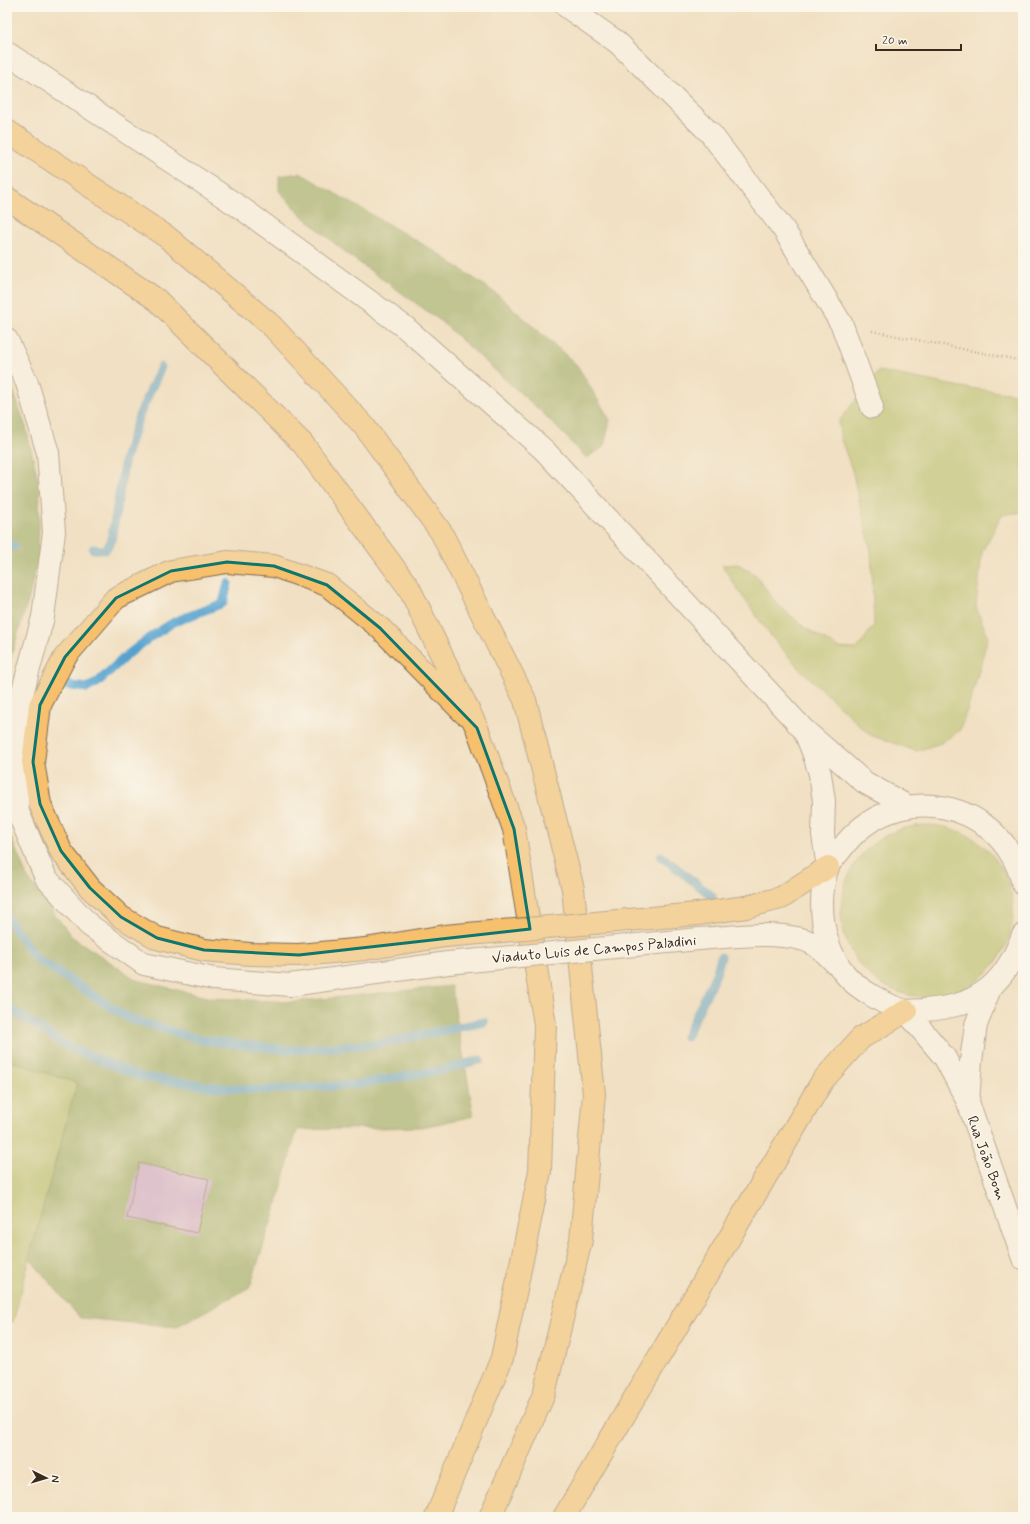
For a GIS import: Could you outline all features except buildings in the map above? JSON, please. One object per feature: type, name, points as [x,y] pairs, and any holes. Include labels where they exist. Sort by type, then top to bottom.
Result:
[{"type":"highway","points":[[7,131],[167,237],[272,326],[364,426],[441,532],[525,700],[573,889],[594,1094],[581,1240],[546,1386],[490,1517]]},
{"type":"highway","points":[[7,198],[157,300],[303,444],[409,588],[477,728],[514,829],[545,1025],[540,1171],[502,1358],[436,1517]]},
{"type":"highway","points":[[477,728],[380,628],[327,585],[274,566],[227,562],[171,571],[116,598],[65,657],[40,705],[33,762],[40,804],[61,851],[90,888],[121,917],[157,938],[204,950],[250,954],[299,955],[365,949],[445,936],[697,914],[746,907],[781,898],[828,867]]},
{"type":"highway","points":[[564,1517],[822,1080],[861,1038],[906,1011]]},
{"type":"street","points":[[568,7],[617,42],[710,134],[784,230],[842,325],[872,407]]},
{"type":"street","points":[[7,53],[244,210],[406,328],[544,450],[803,729],[864,782],[907,806]]},
{"type":"street","name":"Viaduto Luis de Campos Paladini","points":[[7,340],[27,383],[48,453],[54,532],[43,617],[19,705],[14,757],[18,812],[46,878],[89,925],[144,964],[214,979],[290,985],[448,963],[700,939],[773,936],[802,939],[822,950],[846,974]]},
{"type":"street","points":[[803,729],[813,752],[820,774],[824,801],[823,835],[828,867],[822,902],[824,928],[832,952],[846,974],[869,995],[906,1011],[944,1009],[968,1001],[990,988]]},
{"type":"street","points":[[828,867],[851,836],[877,816],[907,806],[934,805],[961,812],[985,825],[1006,844],[1019,868],[1023,884]]},
{"type":"street","points":[[968,1102],[971,1061],[976,1026],[990,988],[1012,961],[1023,935]]},
{"type":"street","name":"Rua João Bom","points":[[906,1011],[945,1058],[968,1102],[1023,1258]]},
{"type":"path","points":[[842,325],[1023,361]]},
{"type":"highlighted area","points":[[227,562],[274,566],[327,585],[380,628],[477,728],[514,829],[530,929],[299,955],[204,950],[157,938],[121,917],[90,888],[61,851],[40,804],[33,762],[40,705],[65,657],[116,598],[171,571]]},
{"type":"green space","points":[[300,173],[436,252],[498,295],[577,365],[610,420],[604,447],[586,458],[547,417],[438,319],[347,254],[299,213],[279,191],[279,176]]},
{"type":"green space","points":[[879,371],[961,387],[1023,395],[1023,512],[1002,515],[982,552],[976,607],[988,637],[973,692],[960,730],[941,743],[916,751],[870,735],[799,668],[770,635],[722,565],[738,564],[756,575],[776,603],[804,627],[838,648],[857,649],[874,625],[871,550],[852,470],[840,437],[839,421]]},
{"type":"green space","points":[[8,376],[26,427],[40,489],[38,557],[29,598],[7,669]]},
{"type":"green space","points":[[935,825],[944,826],[968,835],[982,844],[994,856],[1007,878],[1012,894],[1012,928],[1007,944],[994,966],[982,978],[960,991],[944,996],[919,997],[910,996],[886,987],[872,978],[860,966],[847,944],[842,928],[841,903],[842,894],[851,870],[860,856],[872,844],[894,831],[910,826]]},
{"type":"green space","points":[[7,827],[27,877],[71,936],[137,980],[211,998],[291,1002],[451,986],[474,1116],[422,1127],[297,1130],[279,1197],[250,1287],[176,1327],[80,1318],[29,1258],[77,1083],[7,1060]]},
{"type":"green space","points":[[7,1060],[77,1083],[13,1322],[7,1321]]},
{"type":"waterway","points":[[93,549],[105,550],[111,542],[125,459],[139,416],[161,367]]},
{"type":"waterway","points":[[7,546],[14,546]]},
{"type":"waterway","points":[[51,683],[87,688],[97,683],[127,655],[174,622],[223,603],[228,583]]},
{"type":"waterway","points":[[661,856],[712,896],[712,905]]},
{"type":"waterway","points":[[7,918],[36,958],[128,1018],[201,1040],[289,1050],[378,1044],[484,1022]]},
{"type":"waterway","points":[[686,1037],[716,974],[721,957]]},
{"type":"waterway","points":[[7,1007],[69,1047],[141,1077],[223,1088],[264,1090],[352,1085],[437,1071],[480,1060]]}]
